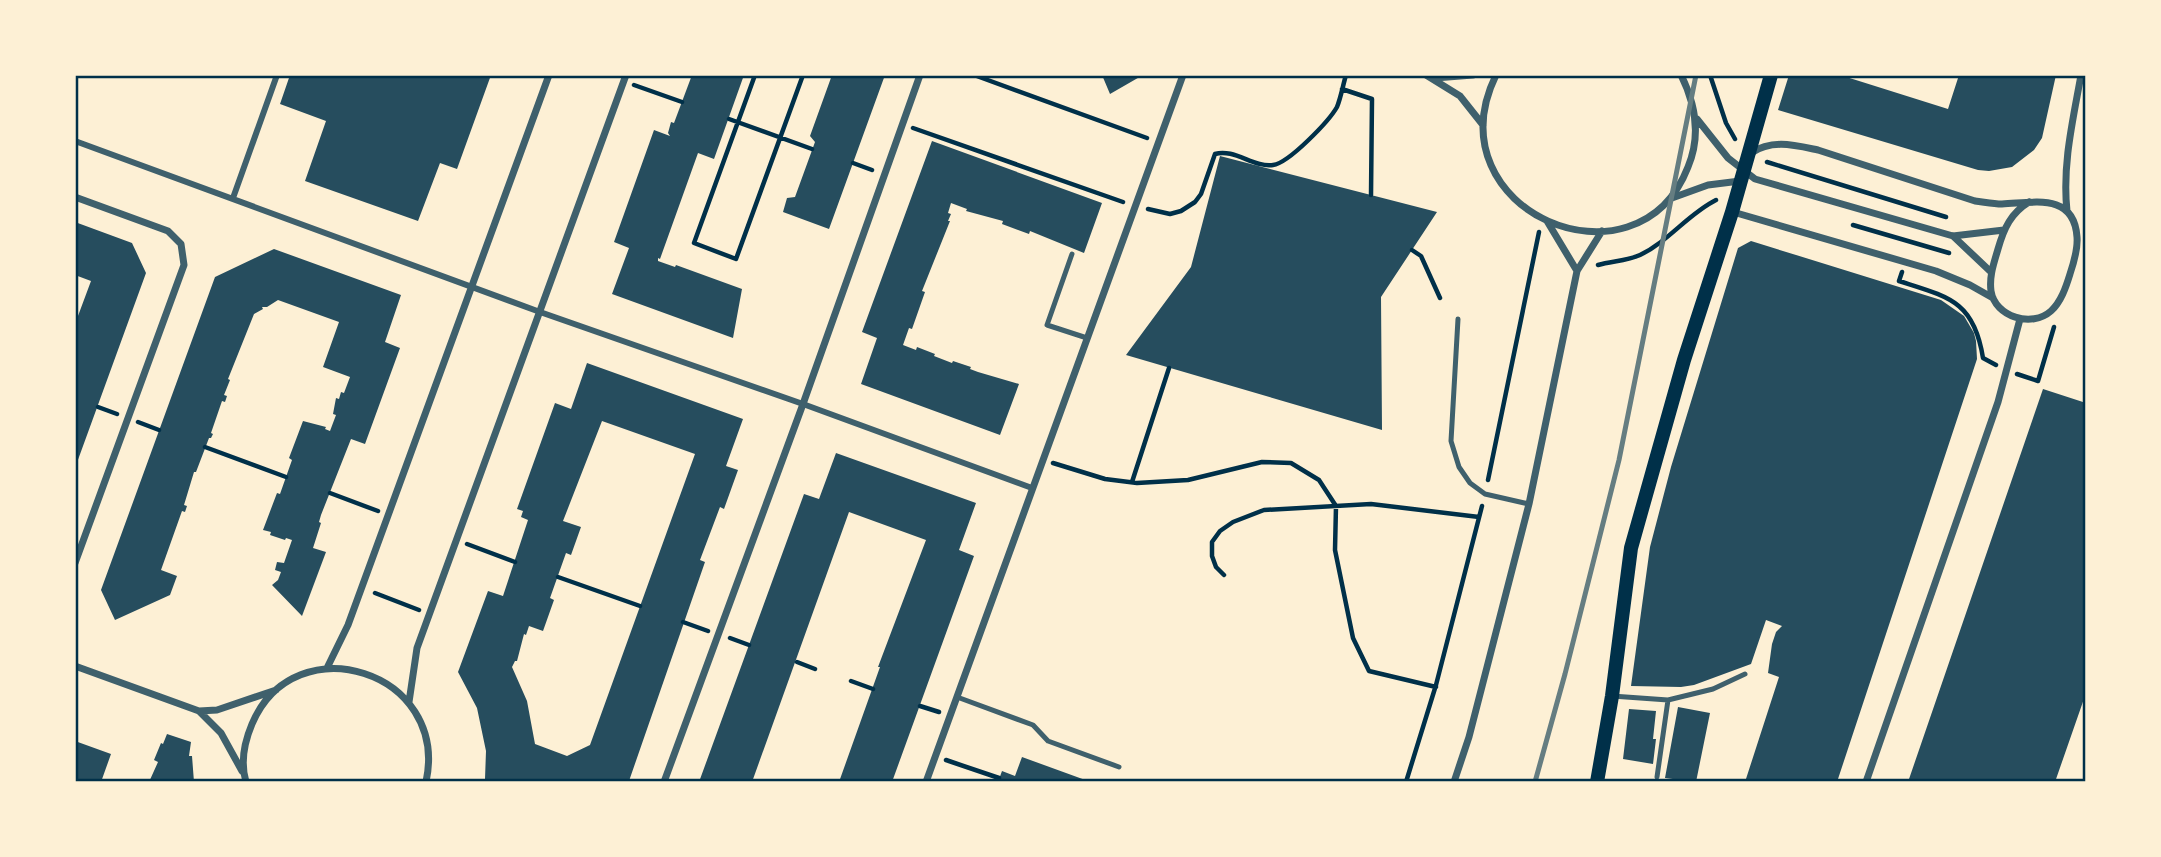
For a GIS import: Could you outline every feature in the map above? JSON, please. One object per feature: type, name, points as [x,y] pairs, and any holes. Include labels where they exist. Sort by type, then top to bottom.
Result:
[{"type":"main road","points":[[1597,782],[1612,696],[1631,548],[1684,360],[1732,212],[1771,75]]},
{"type":"street","points":[[233,198],[277,75]]},
{"type":"street","points":[[327,668],[362,588],[548,75]]},
{"type":"street","points":[[664,782],[920,75]]},
{"type":"street","points":[[926,782],[1183,75]]},
{"type":"street","points":[[1430,77],[1473,75]]},
{"type":"street","points":[[1496,75],[1488,94],[1483,125],[1486,154],[1492,172],[1505,191],[1523,208],[1548,221],[1569,228],[1606,230],[1640,223],[1652,216],[1672,198],[1682,183],[1692,157],[1696,118],[1693,103],[1681,75]]},
{"type":"street","points":[[1732,212],[1959,280],[1993,298],[2008,313],[2020,319],[2045,316],[2057,304],[2066,288],[2077,243],[2075,226],[2067,211],[2065,186],[2066,159],[2081,75]]},
{"type":"street","points":[[1430,77],[1460,96],[1483,125]]},
{"type":"street","points":[[409,702],[417,648],[625,78]]},
{"type":"street","points":[[1696,118],[1728,158],[1755,179],[1953,236],[2004,230]]},
{"type":"street","points":[[75,141],[540,312],[1032,488]]},
{"type":"street","points":[[1749,153],[1762,146],[1798,146],[1818,150],[1975,201],[1993,204],[2051,202],[2067,211]]},
{"type":"street","points":[[1672,198],[1708,185],[1755,179]]},
{"type":"street","points":[[75,197],[168,232],[181,244],[184,265],[75,563]]},
{"type":"street","points":[[1993,298],[1991,272],[2004,230],[2015,211],[2029,202]]},
{"type":"street","points":[[1548,221],[1577,271]]},
{"type":"street","points":[[1454,782],[1469,737],[1530,504],[1577,271],[1606,230]]},
{"type":"street","points":[[1953,236],[1991,272]]},
{"type":"street","points":[[1867,782],[2007,371],[2020,319]]},
{"type":"street","points":[[75,666],[199,712],[221,733],[246,782]]},
{"type":"street","points":[[199,712],[218,710],[277,690],[297,677],[327,668],[351,669],[374,676],[393,687],[409,702],[419,718],[427,739],[430,765],[426,782]]},
{"type":"street","points":[[242,771],[244,742],[256,714],[277,690]]},
{"type":"lane","points":[[1072,254],[1047,325],[1087,338]]},
{"type":"lane","points":[[1458,320],[1451,441],[1459,467],[1470,483],[1485,494],[1530,504]]},
{"type":"lane","points":[[1612,696],[1668,700],[1713,689],[1745,674]]},
{"type":"lane","points":[[957,697],[1033,726],[1048,741],[1119,766]]},
{"type":"lane","points":[[1657,777],[1668,700]]},
{"type":"path","points":[[755,75],[694,243],[736,259],[803,75]]},
{"type":"path","points":[[974,75],[1158,143]]},
{"type":"path","points":[[902,124],[1135,206],[1170,214],[1195,202],[1204,187],[1215,154],[1221,152],[1257,164],[1273,165],[1287,159],[1336,109],[1346,75]]},
{"type":"path","points":[[1710,75],[1727,123],[1749,153],[1948,217]]},
{"type":"path","points":[[625,78],[682,102]]},
{"type":"path","points":[[1342,89],[1372,99],[1371,195]]},
{"type":"path","points":[[729,119],[812,149]]},
{"type":"path","points":[[853,163],[884,174]]},
{"type":"path","points":[[1204,187],[1211,189]]},
{"type":"path","points":[[1412,250],[1421,256],[1440,298]]},
{"type":"path","points":[[1905,262],[1899,281],[1944,296],[1962,308],[1977,328],[1983,358],[2007,371]]},
{"type":"path","points":[[1132,482],[1169,368]]},
{"type":"path","points":[[205,447],[286,477]]},
{"type":"path","points":[[1043,459],[1105,479],[1132,482],[1188,480],[1262,462],[1291,463],[1319,480],[1336,506],[1335,550],[1353,638],[1369,671],[1436,687]]},
{"type":"path","points":[[330,493],[388,515]]},
{"type":"path","points":[[1224,575],[1216,567],[1212,556],[1212,542],[1220,531],[1233,523],[1264,510],[1371,505],[1479,517]]},
{"type":"path","points":[[456,540],[515,562]]},
{"type":"path","points":[[558,577],[640,606]]},
{"type":"path","points":[[362,588],[429,614]]},
{"type":"path","points":[[797,662],[815,669]]},
{"type":"path","points":[[852,681],[873,689]]},
{"type":"path","points":[[935,757],[999,778]]},
{"type":"building","points":[[290,75],[491,75],[457,169],[440,163],[418,221],[305,181],[326,121],[280,104]]},
{"type":"building","points":[[692,75],[744,75],[714,159],[698,153],[658,261],[742,289],[733,338],[612,294],[629,248],[614,242],[654,130],[670,136],[668,133],[671,122],[674,123]]},
{"type":"building","points":[[832,75],[885,75],[829,229],[783,212],[787,198],[795,197],[815,142],[810,136]]},
{"type":"building","points":[[1102,75],[1143,75],[1110,94]]},
{"type":"building","points":[[1789,75],[1840,75],[1948,109],[1959,75],[2056,75],[2042,138],[2034,150],[2012,167],[1989,171],[1778,110]]},
{"type":"building","points":[[932,141],[1102,203],[1084,253],[1030,231],[1029,234],[1002,224],[1003,221],[966,211],[967,209],[951,203],[948,213],[951,214],[950,221],[922,291],[925,292],[912,329],[909,328],[903,345],[916,350],[917,347],[952,363],[953,361],[978,372],[1019,384],[1000,435],[861,384],[877,338],[862,332]]},
{"type":"building","points":[[1220,156],[1437,212],[1381,297],[1382,430],[1126,355],[1191,267]]},
{"type":"building","points":[[75,222],[132,243],[146,273],[75,468],[75,324],[91,281],[75,275]]},
{"type":"building","points":[[1751,241],[1941,300],[1964,316],[1976,341],[1977,359],[1837,782],[1745,782],[1779,677],[1768,673],[1772,644],[1776,632],[1782,626],[1766,620],[1751,664],[1694,685],[1631,686],[1650,547],[1671,467],[1738,248]]},
{"type":"building","points":[[274,249],[401,295],[385,342],[400,348],[365,444],[351,439],[321,515],[313,548],[326,552],[302,616],[272,585],[281,572],[275,570],[277,562],[284,563],[292,540],[270,535],[271,532],[263,530],[277,493],[280,494],[292,460],[289,458],[303,421],[326,427],[325,429],[330,431],[336,415],[333,414],[336,398],[339,399],[341,392],[344,393],[350,377],[323,367],[339,322],[278,300],[254,314],[228,379],[230,380],[224,395],[227,396],[225,402],[222,401],[211,433],[213,434],[194,472],[184,505],[187,506],[185,512],[182,511],[161,570],[177,576],[170,595],[115,620],[101,590],[215,277]]},
{"type":"building","points":[[587,363],[743,419],[726,466],[738,470],[724,509],[720,507],[700,560],[705,562],[629,781],[494,782],[485,779],[486,751],[477,708],[458,672],[488,591],[503,596],[528,520],[521,517],[523,511],[517,509],[555,403],[571,409]],"holes":[[[602,421],[695,454],[590,745],[567,756],[535,744],[527,701],[512,667],[517,661],[524,634],[526,635],[529,626],[543,631],[554,600],[550,598],[566,553],[571,555],[581,527],[563,521]]]},
{"type":"building","points":[[2043,389],[2086,403],[2086,693],[2055,782],[1908,782]]},
{"type":"building","points":[[836,453],[976,503],[959,550],[974,556],[892,782],[839,782],[878,667],[926,540],[849,512],[752,782],[699,782],[804,494],[819,499]]},
{"type":"building","points":[[1678,707],[1710,713],[1696,782],[1665,778]]},
{"type":"building","points":[[1629,709],[1656,711],[1653,764],[1623,759]]},
{"type":"building","points":[[167,734],[191,742],[189,756],[192,756],[194,782],[149,782],[158,762],[154,760]]},
{"type":"building","points":[[75,741],[111,754],[101,782],[75,782]]},
{"type":"building","points":[[1022,757],[1088,781],[998,782],[1002,771],[1015,776]]},
{"type":"railway","points":[[1535,782],[1619,460],[1696,75]]}]
